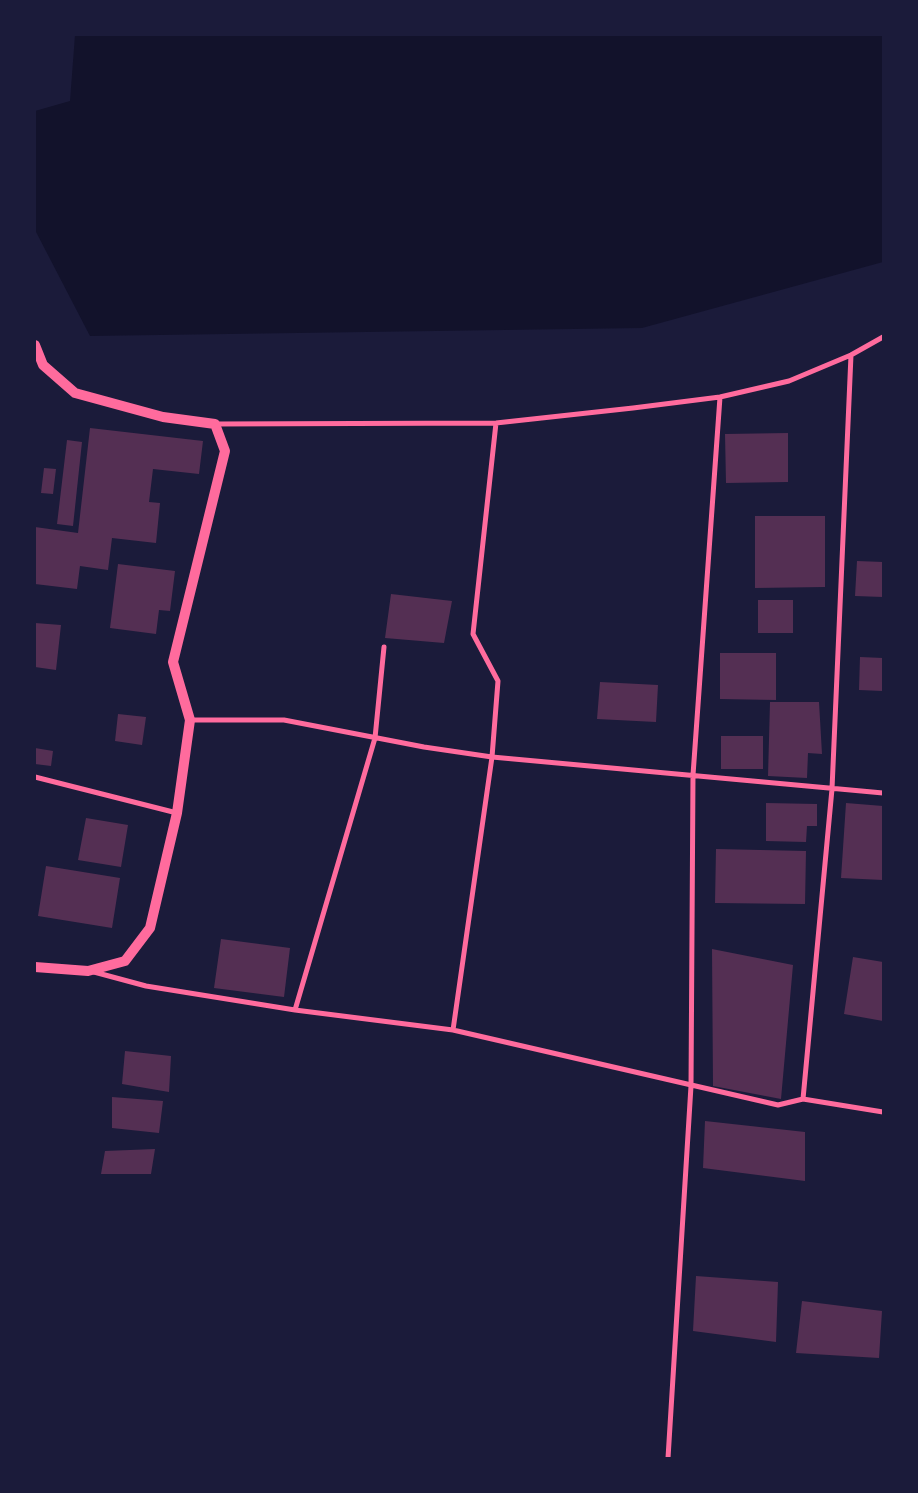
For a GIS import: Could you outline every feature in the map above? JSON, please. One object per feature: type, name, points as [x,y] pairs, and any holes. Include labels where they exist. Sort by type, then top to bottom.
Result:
[{"type":"main road","points":[[35,344],[44,365],[75,393],[163,417],[215,424],[225,451],[173,662],[190,720],[177,813],[150,928],[125,960],[88,971],[35,967]]},
{"type":"street","points":[[215,424],[496,423],[720,397],[789,381],[851,355],[883,337]]},
{"type":"street","points":[[803,1099],[832,789],[851,355]]},
{"type":"street","points":[[668,1458],[691,1086],[693,775],[720,397]]},
{"type":"street","points":[[453,1030],[492,757],[498,681],[473,634],[496,423]]},
{"type":"street","points":[[294,1010],[375,738],[384,647]]},
{"type":"street","points":[[190,720],[284,720],[375,738],[492,757],[883,793]]},
{"type":"street","points":[[35,777],[177,813]]},
{"type":"street","points":[[88,971],[146,986],[294,1010],[453,1030],[691,1086],[778,1104],[803,1099],[883,1112]]},
{"type":"shaded area","points":[[75,35],[883,35],[883,262],[642,328],[90,336],[35,230],[35,111],[70,101]]},
{"type":"building","points":[[90,428],[203,441],[199,474],[153,469],[149,502],[160,503],[156,543],[112,538],[108,570],[80,566],[77,589],[35,584],[35,527],[78,533]]},
{"type":"building","points":[[788,433],[788,482],[726,483],[725,434]]},
{"type":"building","points":[[67,440],[82,442],[73,526],[57,524]]},
{"type":"building","points":[[44,468],[56,469],[53,494],[41,493]]},
{"type":"building","points":[[755,516],[825,516],[825,587],[755,588]]},
{"type":"building","points":[[857,561],[883,562],[883,597],[855,596]]},
{"type":"building","points":[[118,564],[175,571],[170,611],[159,610],[156,634],[110,628]]},
{"type":"building","points":[[391,594],[452,601],[444,643],[385,638]]},
{"type":"building","points":[[758,600],[793,600],[793,633],[758,633]]},
{"type":"building","points":[[35,623],[61,625],[56,670],[35,667]]},
{"type":"building","points":[[720,653],[776,653],[776,700],[720,699]]},
{"type":"building","points":[[860,657],[883,658],[883,691],[859,690]]},
{"type":"building","points":[[600,682],[658,685],[656,722],[597,719]]},
{"type":"building","points":[[770,702],[819,702],[822,754],[808,753],[807,778],[768,776]]},
{"type":"building","points":[[118,714],[146,717],[142,745],[115,741]]},
{"type":"building","points":[[721,736],[763,736],[763,769],[721,769]]},
{"type":"building","points":[[35,748],[53,751],[51,766],[35,764]]},
{"type":"building","points":[[766,803],[817,804],[817,826],[807,826],[806,842],[766,841]]},
{"type":"building","points":[[846,803],[883,806],[883,880],[841,878]]},
{"type":"building","points":[[86,818],[128,825],[121,867],[78,860]]},
{"type":"building","points":[[716,849],[806,851],[805,904],[715,903]]},
{"type":"building","points":[[46,866],[120,878],[112,928],[38,916]]},
{"type":"building","points":[[221,939],[290,948],[284,997],[214,988]]},
{"type":"building","points":[[712,949],[793,965],[781,1099],[713,1086]]},
{"type":"building","points":[[853,957],[883,962],[883,1021],[844,1014]]},
{"type":"building","points":[[125,1051],[171,1056],[169,1092],[122,1084]]},
{"type":"building","points":[[112,1097],[163,1101],[159,1133],[112,1128]]},
{"type":"building","points":[[705,1121],[805,1132],[805,1181],[703,1168]]},
{"type":"building","points":[[155,1149],[151,1174],[101,1174],[105,1151]]},
{"type":"building","points":[[696,1276],[778,1282],[776,1342],[693,1331]]},
{"type":"building","points":[[802,1301],[882,1311],[879,1358],[796,1353]]}]
